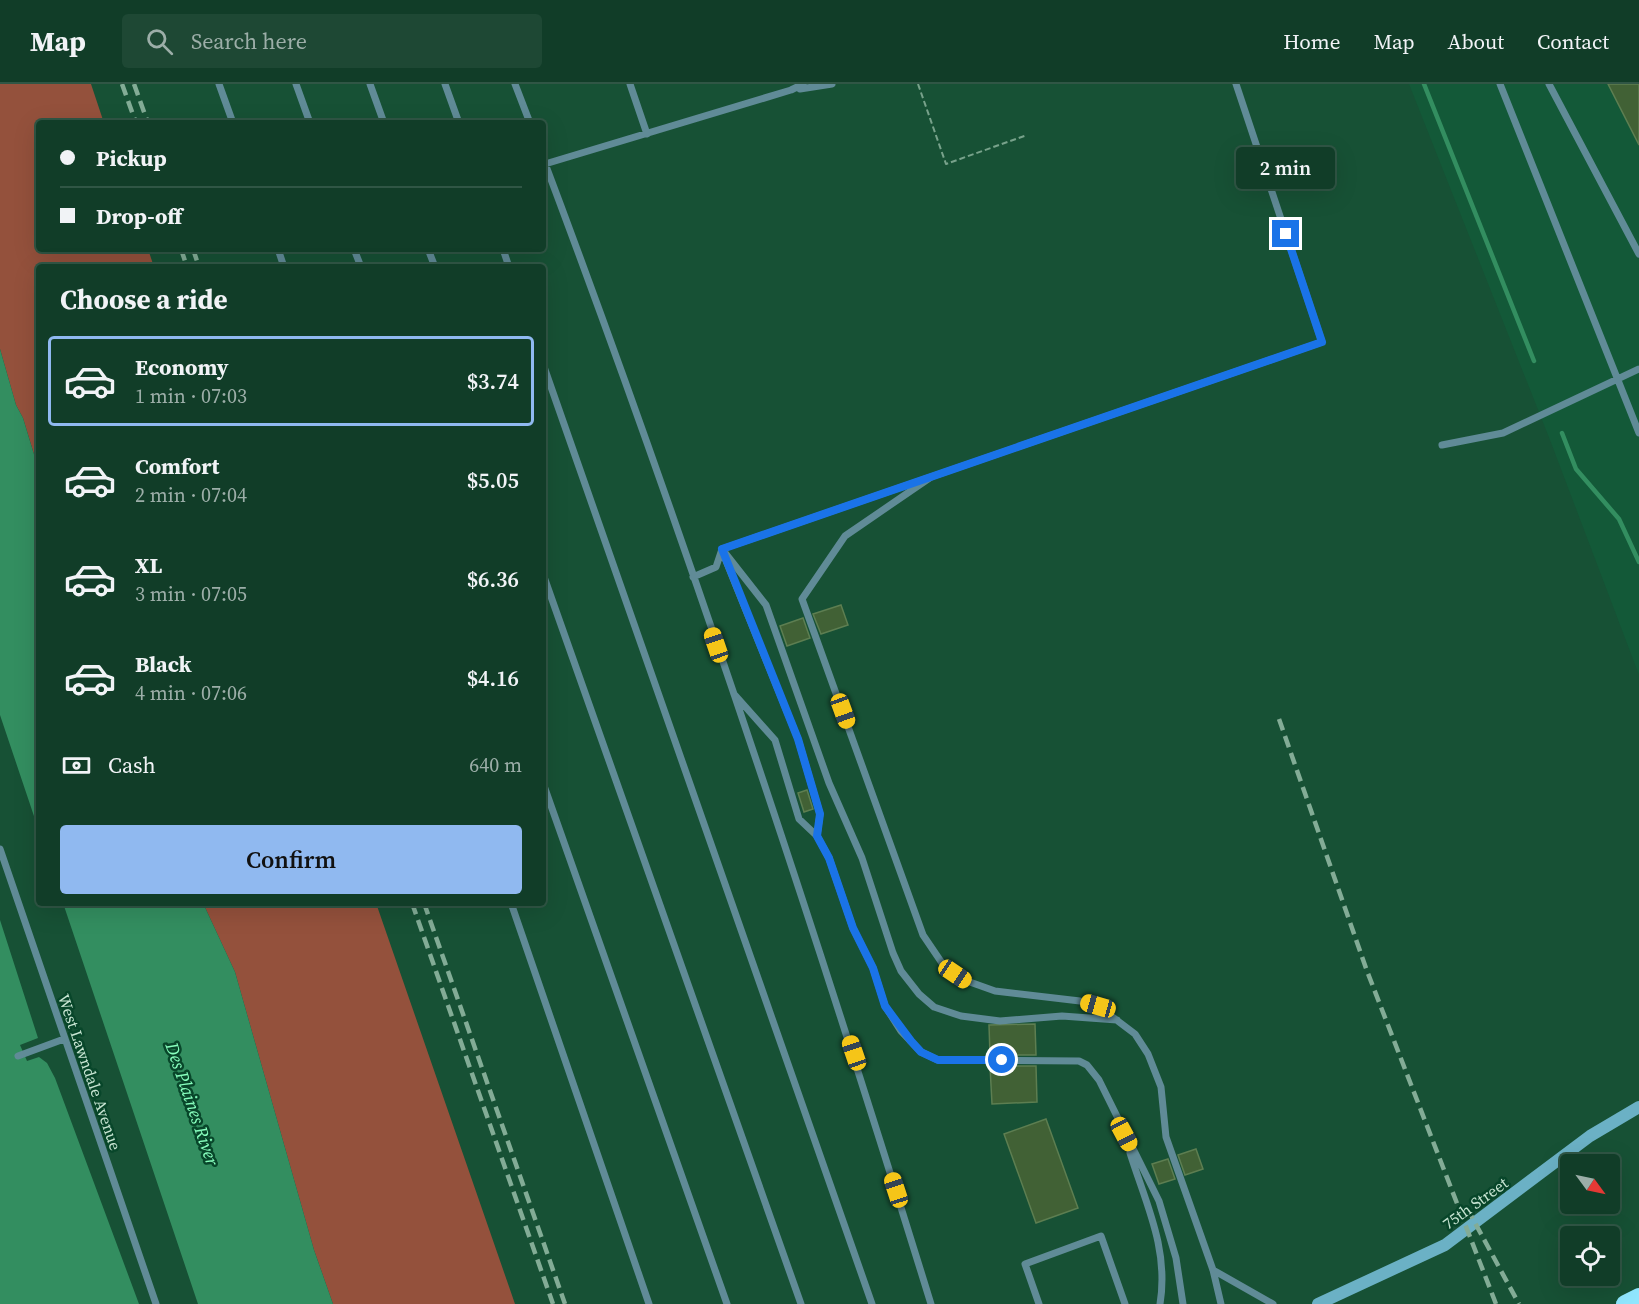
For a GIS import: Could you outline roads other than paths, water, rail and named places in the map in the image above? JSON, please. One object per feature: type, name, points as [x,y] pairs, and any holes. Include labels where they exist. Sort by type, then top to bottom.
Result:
[{"type":"highway","points":[[1625,1304],[1639,1297]]},
{"type":"street","name":"75th Street","points":[[1318,1304],[1445,1245],[1590,1136],[1639,1107]]},
{"type":"lane","points":[[219,84],[232,120]]},
{"type":"lane","points":[[296,84],[309,120]]},
{"type":"lane","points":[[370,84],[383,120]]},
{"type":"lane","points":[[445,84],[458,120]]},
{"type":"lane","points":[[515,84],[529,120]]},
{"type":"lane","points":[[630,84],[647,134]]},
{"type":"lane","points":[[791,90],[803,84]]},
{"type":"lane","points":[[546,160],[647,134],[791,90],[832,84]]},
{"type":"lane","points":[[722,549],[1322,342],[1236,84]]},
{"type":"lane","points":[[1500,84],[1639,434]]},
{"type":"lane","points":[[1549,84],[1639,254]]},
{"type":"lane","points":[[546,167],[693,577],[854,1053],[932,1304]]},
{"type":"lane","points":[[1442,445],[1503,433],[1639,369]]},
{"type":"lane","points":[[546,373],[872,1304]]},
{"type":"lane","points":[[931,477],[845,536],[802,599],[923,935],[944,966],[967,981],[995,991],[1080,1001],[1098,1006],[1120,1020],[1135,1034],[1148,1054],[1161,1087],[1166,1137],[1213,1270],[1221,1304]]},
{"type":"lane","points":[[693,577],[716,567],[722,549]]},
{"type":"lane","points":[[722,549],[798,739],[820,814],[817,836]]},
{"type":"lane","points":[[722,549],[766,605],[829,783],[861,858],[893,953],[901,971],[919,994],[934,1007],[961,1016],[1000,1021],[1062,1016],[1120,1020]]},
{"type":"lane","points":[[546,582],[801,1304]]},
{"type":"lane","points":[[731,690],[775,740],[799,819],[817,836],[829,858],[853,928],[873,968],[885,1006],[901,1031],[921,1052],[938,1060],[1079,1061],[1087,1065],[1099,1080],[1159,1202],[1176,1258],[1183,1304]]},
{"type":"lane","points":[[546,791],[727,1304]]},
{"type":"lane","name":"West Lawndale Avenue","points":[[0,849],[156,1304]]},
{"type":"lane","points":[[512,906],[648,1304]]},
{"type":"lane","points":[[18,1056],[64,1039]]},
{"type":"lane","points":[[1124,1134],[1162,1252],[1164,1281],[1160,1304]]},
{"type":"lane","points":[[1039,1304],[1025,1264],[1101,1236],[1125,1304]]},
{"type":"lane","points":[[1213,1270],[1273,1304]]},
{"type":"water","points":[[0,349],[16,405],[23,418],[36,461],[36,822],[0,715]]},
{"type":"water","name":"Des Plaines River","points":[[64,906],[204,906],[235,972],[314,1250],[333,1304],[198,1304]]},
{"type":"water","points":[[0,920],[38,1038],[20,1045],[27,1061],[39,1057],[47,1063],[55,1078],[139,1304],[0,1304]]},
{"type":"waterway","points":[[1424,84],[1534,361]]},
{"type":"waterway","points":[[1562,433],[1576,469],[1619,519],[1639,562]]},
{"type":"railway","points":[[122,84],[135,120]]},
{"type":"railway","points":[[134,84],[147,120]]},
{"type":"railway","points":[[182,252],[186,264]]},
{"type":"railway","points":[[194,252],[198,264]]},
{"type":"railway","points":[[1279,719],[1367,971],[1496,1304]]},
{"type":"railway","points":[[413,906],[553,1304]]},
{"type":"railway","points":[[425,906],[565,1304]]},
{"type":"railway","points":[[1467,1208],[1519,1304]]}]
